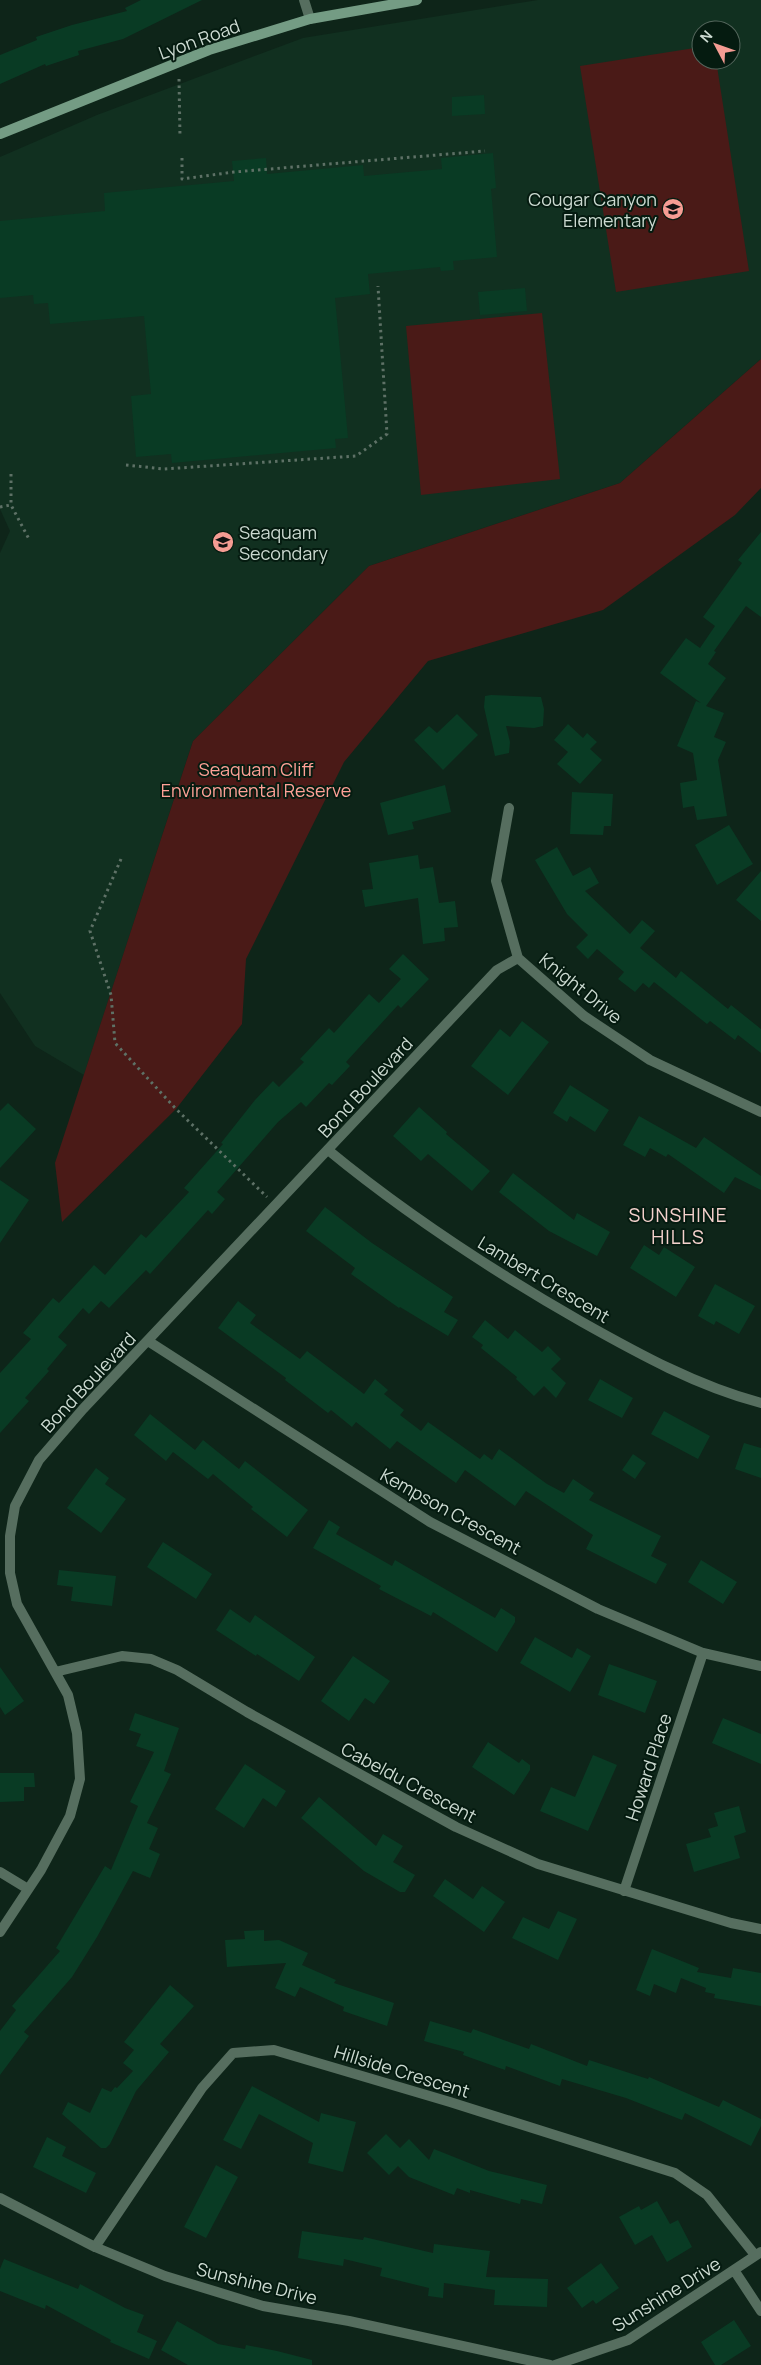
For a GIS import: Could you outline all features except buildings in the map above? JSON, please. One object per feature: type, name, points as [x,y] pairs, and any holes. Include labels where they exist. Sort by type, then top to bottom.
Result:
[{"type":"street","points":[[304,0],[310,20]]},
{"type":"street","name":"Lyon Road","points":[[0,134],[209,50],[310,20],[417,0]]},
{"type":"street","name":"Knight Drive","points":[[509,808],[496,881],[518,958],[584,1016],[650,1060],[761,1112]]},
{"type":"street","name":"Bond Boulevard","points":[[0,1932],[41,1870],[70,1816],[80,1779],[75,1724],[68,1695],[17,1604],[10,1573],[10,1536],[16,1506],[39,1460],[148,1341],[497,970],[518,958]]},
{"type":"street","name":"Lambert Crescent","points":[[328,1150],[380,1193],[523,1288],[686,1378],[761,1403]]},
{"type":"street","name":"Kempson Crescent","points":[[148,1341],[430,1522],[598,1609],[703,1652],[761,1666]]},
{"type":"street","name":"Howard Place","points":[[624,1891],[703,1652]]},
{"type":"street","name":"Cabeldu Crescent","points":[[55,1672],[122,1656],[151,1659],[178,1670],[247,1712],[456,1827],[538,1864],[731,1924],[761,1929]]},
{"type":"street","points":[[0,1872],[28,1889]]},
{"type":"street","name":"Hillside Crescent","points":[[95,2247],[202,2088],[233,2053],[274,2050],[459,2105],[675,2173],[707,2195],[758,2253]]},
{"type":"street","name":"Sunshine Drive","points":[[0,2198],[95,2247],[165,2276],[263,2306],[349,2322],[550,2365]]},
{"type":"street","name":"Sunshine Drive","points":[[555,2365],[628,2340],[758,2253]]},
{"type":"street","points":[[734,2270],[761,2311]]},
{"type":"path","points":[[179,79],[180,137]]},
{"type":"path","points":[[182,158],[182,179],[234,172],[485,150]]},
{"type":"path","points":[[126,465],[164,469],[356,456],[364,451],[387,434],[378,286]]},
{"type":"path","points":[[10,474],[11,505],[30,541]]},
{"type":"path","points":[[0,507],[11,505]]},
{"type":"path","points":[[121,859],[90,931],[111,995],[115,1043],[176,1109],[269,1200]]},
{"type":"shaded area","name":"Seaquam Secondary","points":[[538,0],[761,0],[761,359],[620,483],[369,566],[193,741],[84,1075],[35,1046],[0,993],[0,553],[10,531],[0,509],[0,157],[97,115],[303,38]]},
{"type":"green space","points":[[691,49],[691,70],[718,70],[749,271],[616,292],[580,66]]},
{"type":"green space","points":[[542,313],[560,479],[421,495],[406,326]]},
{"type":"green space","name":"Seaquam Cliff Environmental Reserve","points":[[761,359],[761,488],[735,515],[603,610],[428,661],[344,762],[246,959],[242,1024],[176,1109],[62,1222],[55,1163],[193,741],[369,566],[620,483]]},
{"type":"place","name":"Cougar Canyon Elementary","points":[[673,209]]},
{"type":"place","name":"Seaquam Secondary","points":[[223,542]]},
{"type":"district","name":"SUNSHINE HILLS","points":[[678,1226]]}]
